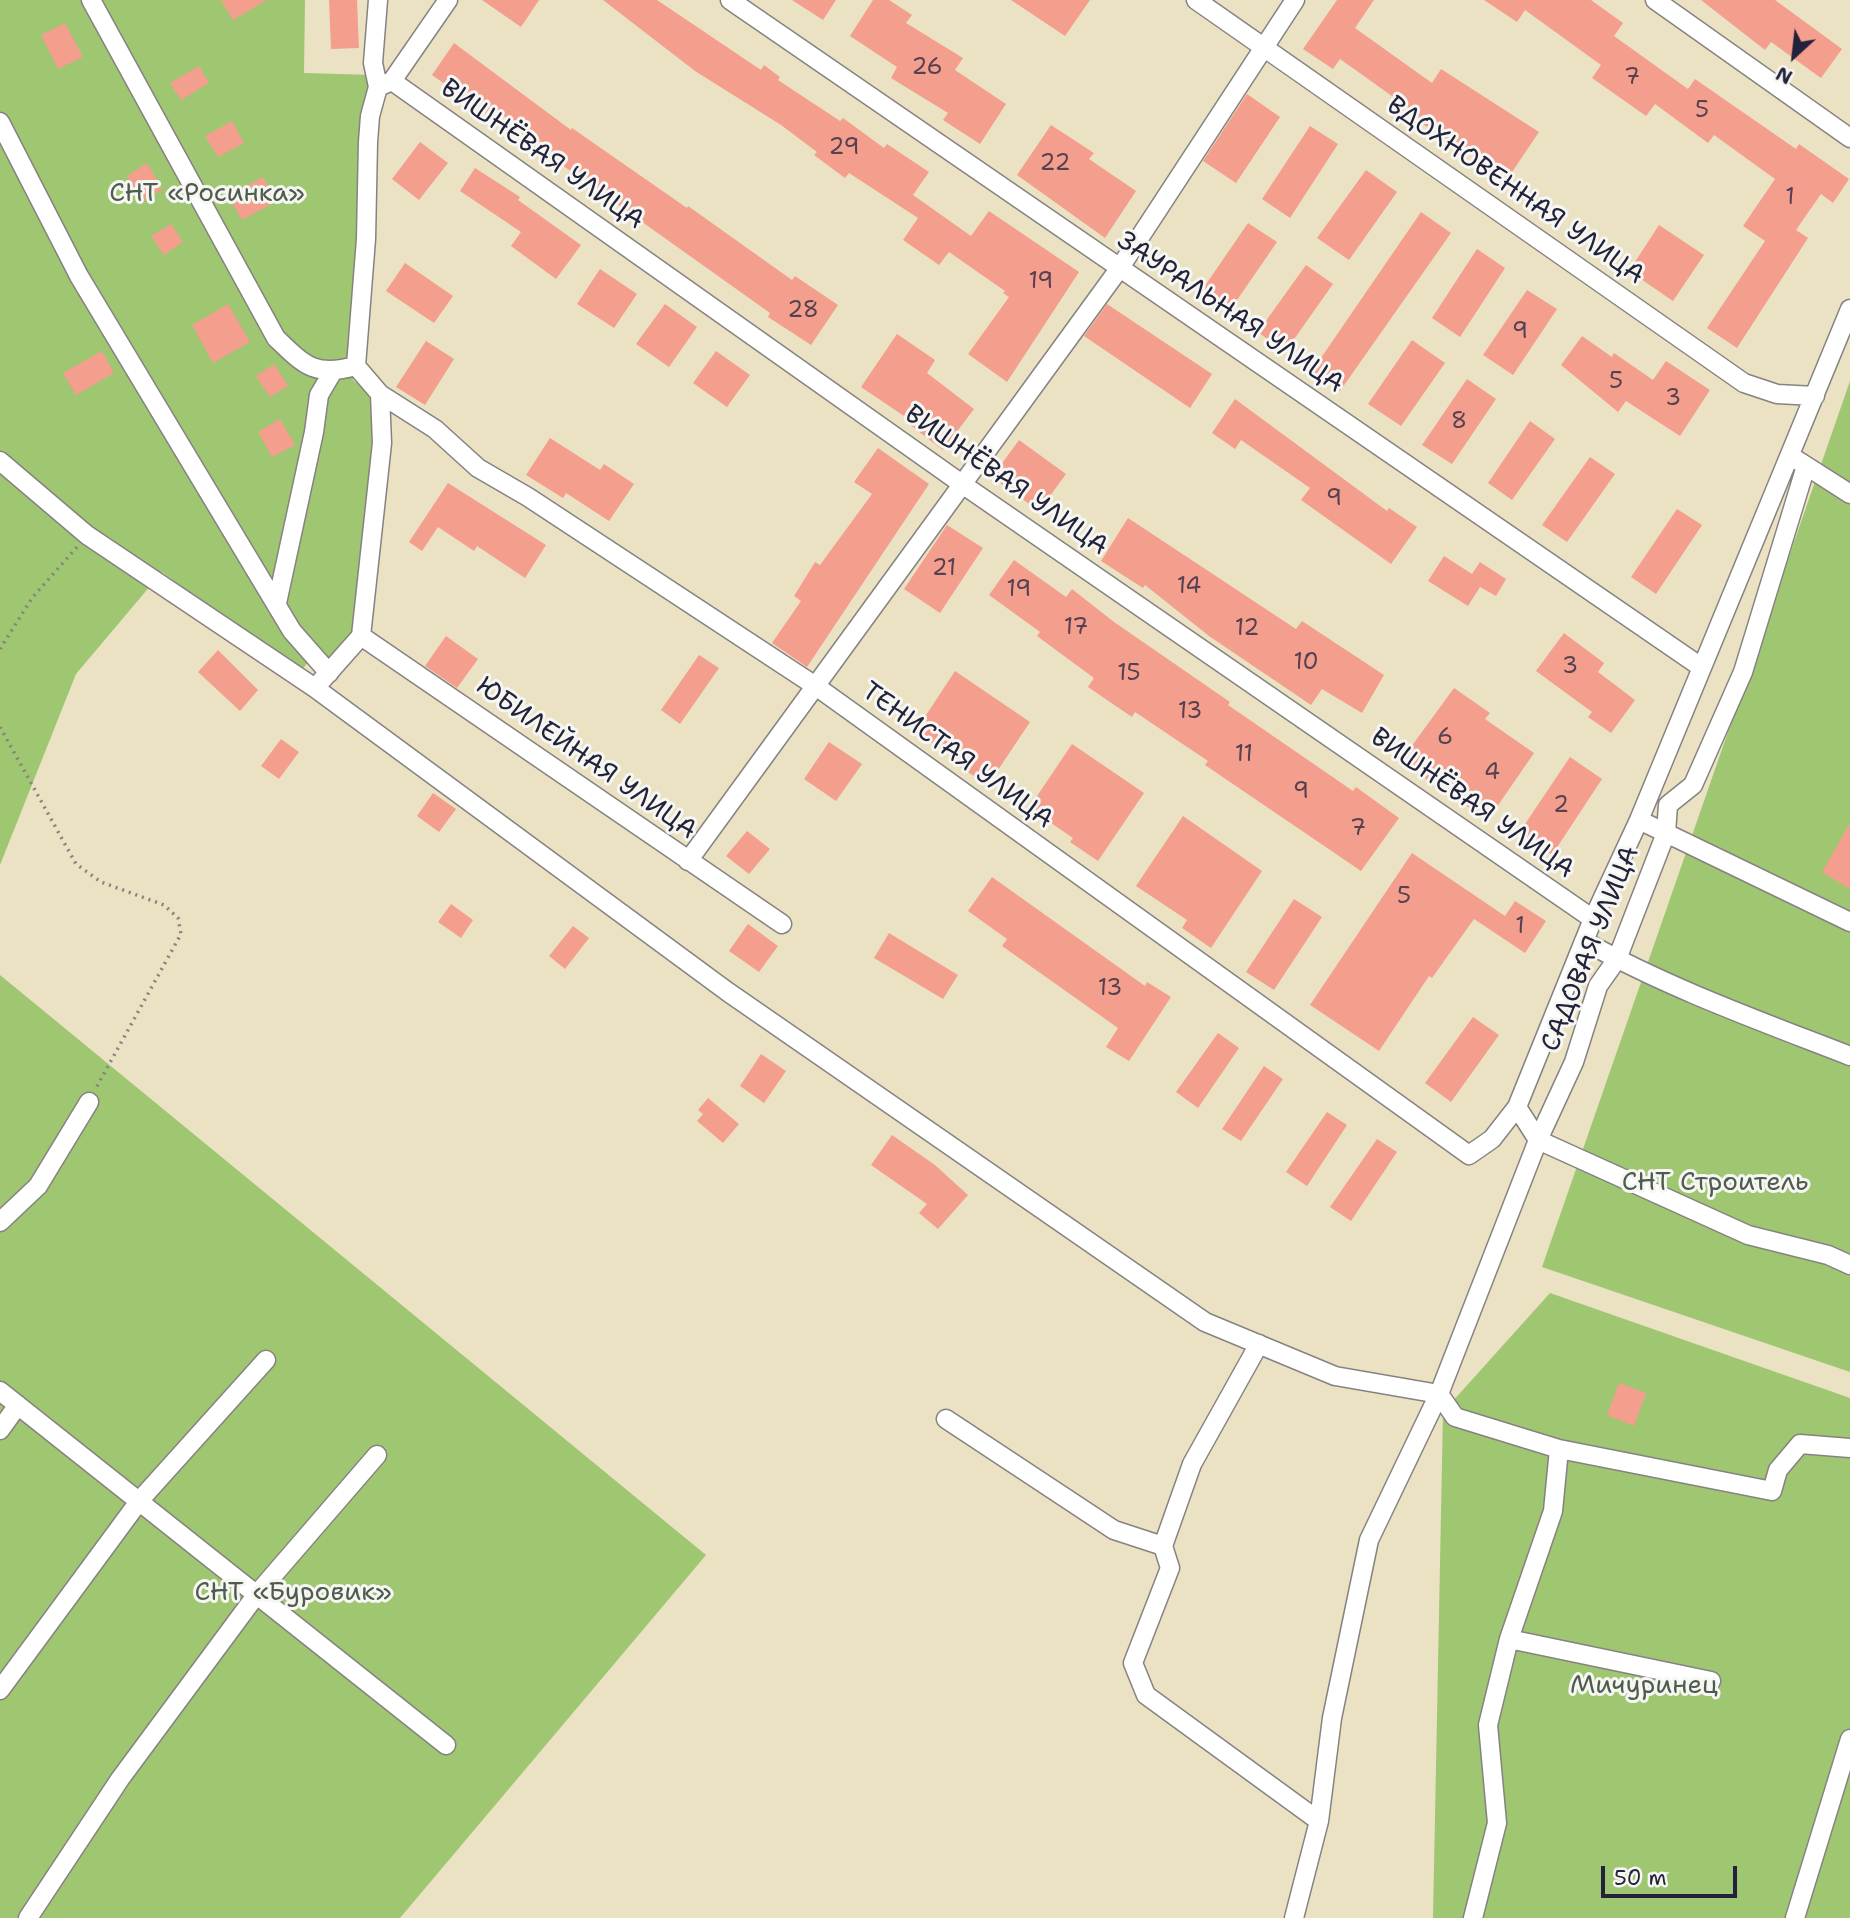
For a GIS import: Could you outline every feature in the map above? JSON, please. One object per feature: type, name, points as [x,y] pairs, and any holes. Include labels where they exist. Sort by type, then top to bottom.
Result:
[{"type":"street","points":[[91,0],[276,338],[306,367],[332,373],[356,366],[366,239],[370,116],[385,84],[448,0]]},
{"type":"street","points":[[377,0],[373,63],[385,84]]},
{"type":"street","name":"ЗАУРАЛЬНАЯ УЛИЦА","points":[[730,0],[1701,667]]},
{"type":"street","name":"ВДОХНОВЕННАЯ УЛИЦА","points":[[1196,0],[1744,383],[1777,394],[1815,396]]},
{"type":"street","points":[[688,860],[817,688],[1119,269],[1295,0]]},
{"type":"street","points":[[1655,0],[1850,138]]},
{"type":"street","name":"ВИШНЁВАЯ УЛИЦА","points":[[385,84],[1593,919]]},
{"type":"street","points":[[0,122],[79,276],[292,631],[329,673]]},
{"type":"street","points":[[1850,309],[1788,454],[1640,820],[1593,919],[1517,1107],[1538,1140],[1748,1235],[1828,1255],[1850,1265]]},
{"type":"street","name":"ТЕНИСТАЯ УЛИЦА","points":[[356,366],[380,394],[435,429],[478,468],[528,497],[817,688],[1469,1155],[1492,1139],[1517,1107]]},
{"type":"street","points":[[277,603],[314,432],[319,395],[332,373]]},
{"type":"street","points":[[315,688],[361,636],[382,443],[380,394]]},
{"type":"street","points":[[1788,454],[1850,494]]},
{"type":"street","points":[[0,461],[87,536],[315,688],[728,992],[1205,1322],[1335,1376],[1438,1394],[1455,1417],[1559,1449],[1772,1491],[1778,1470],[1800,1444],[1850,1448]]},
{"type":"street","name":"САДОВАЯ УЛИЦА","points":[[1294,1918],[1319,1821],[1332,1718],[1369,1539],[1438,1394],[1538,1140],[1574,1062],[1598,986],[1617,959],[1666,833],[1668,805],[1693,785],[1743,672],[1806,466]]},
{"type":"street","name":"ЮБИЛЕЙНАЯ УЛИЦА","points":[[361,636],[782,924]]},
{"type":"street","points":[[1640,820],[1850,922]]},
{"type":"street","points":[[1584,941],[1617,959],[1738,1013],[1850,1056]]},
{"type":"street","points":[[0,1222],[38,1186],[89,1102]]},
{"type":"street","points":[[1259,1344],[1192,1464],[1163,1546],[1170,1568],[1133,1663],[1146,1695],[1319,1821]]},
{"type":"street","points":[[0,1690],[140,1500],[266,1360]]},
{"type":"street","points":[[0,1391],[446,1745]]},
{"type":"street","points":[[0,1430],[18,1405]]},
{"type":"street","points":[[946,1419],[1114,1530],[1163,1546]]},
{"type":"street","points":[[1473,1918],[1497,1823],[1488,1725],[1510,1639],[1553,1511],[1559,1449]]},
{"type":"street","points":[[28,1918],[120,1779],[257,1594],[377,1455]]},
{"type":"street","points":[[1510,1639],[1711,1681]]},
{"type":"street","points":[[1795,1918],[1850,1739]]},
{"type":"path","points":[[0,649],[32,598],[87,536]]},
{"type":"path","points":[[0,727],[76,864],[101,882],[164,905],[178,918],[181,934],[89,1102]]},
{"type":"green space","name":"СНТ «Росинка»","points":[[0,0],[305,0],[304,73],[373,75],[365,128],[353,380],[375,398],[358,632],[331,657],[311,659],[298,674],[162,572],[76,674],[0,865]]},
{"type":"green space","name":"СНТ Строитель","points":[[1850,381],[1850,1372],[1542,1267]]},
{"type":"green space","name":"СНТ «Буровик»","points":[[0,975],[706,1555],[400,1918],[0,1918]]},
{"type":"green space","name":"Мичуринец","points":[[1550,1293],[1850,1398],[1850,1918],[1433,1918],[1443,1412]]},
{"type":"building","points":[[221,0],[267,0],[233,20]]},
{"type":"building","points":[[329,0],[357,0],[359,48],[331,49]]},
{"type":"building","points":[[482,0],[539,0],[521,27]]},
{"type":"building","points":[[603,0],[657,0],[761,70],[764,65],[780,77],[778,80],[840,121],[843,118],[884,148],[887,144],[929,172],[913,195],[971,236],[989,211],[1079,272],[1007,382],[968,354],[1009,297],[1003,293],[1005,291],[949,252],[939,265],[903,240],[918,218],[849,173],[845,178],[814,155],[817,152],[781,125],[695,71]]},
{"type":"building","points":[[792,0],[836,0],[823,20]]},
{"type":"building","points":[[873,0],[889,0],[912,15],[906,23],[963,58],[955,70],[1006,104],[980,144],[943,120],[948,113],[891,78],[897,67],[850,36]]},
{"type":"building","points":[[1011,0],[1090,0],[1065,36]]},
{"type":"building","points":[[1337,0],[1374,0],[1355,28],[1432,83],[1441,69],[1539,132],[1508,178],[1410,116],[1413,111],[1340,59],[1333,69],[1303,49]]},
{"type":"building","points":[[1484,0],[1591,0],[1623,23],[1614,36],[1688,89],[1695,79],[1796,149],[1799,144],[1849,179],[1833,203],[1821,194],[1796,230],[1808,238],[1737,348],[1707,328],[1765,241],[1743,226],[1775,179],[1714,135],[1708,143],[1655,104],[1646,116],[1592,78],[1601,65],[1525,10],[1517,22]]},
{"type":"building","points":[[1701,0],[1775,0],[1842,49],[1821,78],[1771,42],[1765,50]]},
{"type":"building","points":[[65,23],[83,57],[58,69],[41,35]]},
{"type":"building","points":[[454,43],[571,130],[572,128],[687,208],[688,206],[792,280],[795,276],[838,305],[811,345],[768,317],[770,313],[541,150],[537,157],[500,131],[508,119],[491,107],[486,113],[432,75]]},
{"type":"building","points":[[199,66],[209,83],[181,100],[170,83]]},
{"type":"building","points":[[1247,94],[1280,117],[1236,183],[1203,161]]},
{"type":"building","points":[[232,121],[244,143],[218,157],[205,136]]},
{"type":"building","points":[[1051,125],[1094,153],[1089,159],[1136,191],[1105,238],[1017,175]]},
{"type":"building","points":[[1310,126],[1338,144],[1290,218],[1262,199]]},
{"type":"building","points":[[420,142],[448,163],[419,200],[392,179]]},
{"type":"building","points":[[147,163],[162,189],[143,201],[127,176]]},
{"type":"building","points":[[475,168],[520,197],[518,200],[581,245],[556,279],[511,246],[521,232],[460,191]]},
{"type":"building","points":[[1366,170],[1397,192],[1349,260],[1317,238]]},
{"type":"building","points":[[263,177],[277,201],[242,220],[228,196]]},
{"type":"building","points":[[1421,212],[1451,233],[1340,391],[1312,371]]},
{"type":"building","points":[[1248,223],[1277,242],[1228,313],[1200,293]]},
{"type":"building","points":[[171,224],[183,242],[164,255],[151,236]]},
{"type":"building","points":[[1659,225],[1704,255],[1673,301],[1629,271]]},
{"type":"building","points":[[1477,249],[1505,268],[1460,337],[1432,318]]},
{"type":"building","points":[[405,263],[453,296],[434,323],[386,291]]},
{"type":"building","points":[[1306,265],[1333,284],[1285,352],[1258,332]]},
{"type":"building","points":[[600,269],[637,294],[614,328],[577,304]]},
{"type":"building","points":[[1527,290],[1557,309],[1513,375],[1483,355]]},
{"type":"building","points":[[228,304],[250,342],[213,363],[192,325]]},
{"type":"building","points":[[665,304],[697,327],[669,367],[636,344]]},
{"type":"building","points":[[1107,304],[1212,374],[1190,408],[1084,336]]},
{"type":"building","points":[[897,334],[935,360],[927,373],[974,409],[943,450],[905,421],[907,418],[861,387]]},
{"type":"building","points":[[1582,336],[1612,357],[1614,353],[1653,380],[1666,361],[1710,390],[1680,436],[1626,401],[1618,412],[1561,365]]},
{"type":"building","points":[[1412,340],[1445,363],[1401,426],[1368,404]]},
{"type":"building","points":[[426,341],[454,359],[425,405],[396,387]]},
{"type":"building","points":[[102,351],[114,373],[76,395],[63,373]]},
{"type":"building","points":[[716,351],[750,375],[727,407],[693,383]]},
{"type":"building","points":[[274,364],[288,386],[270,397],[256,376]]},
{"type":"building","points":[[1467,379],[1496,399],[1452,464],[1422,445]]},
{"type":"building","points":[[1235,399],[1387,511],[1389,508],[1417,527],[1391,564],[1301,500],[1310,488],[1241,440],[1235,449],[1212,433]]},
{"type":"building","points":[[280,419],[295,445],[272,457],[258,432]]},
{"type":"building","points":[[1530,421],[1555,439],[1512,500],[1488,483]]},
{"type":"building","points":[[550,438],[600,470],[604,464],[634,484],[609,521],[566,493],[563,498],[526,475]]},
{"type":"building","points":[[1019,440],[1066,474],[1039,511],[992,477]]},
{"type":"building","points":[[878,448],[929,484],[807,667],[772,643],[801,601],[794,596],[815,562],[820,565],[872,494],[854,482]]},
{"type":"building","points":[[1590,457],[1615,474],[1567,542],[1542,525]]},
{"type":"building","points":[[448,483],[546,545],[525,578],[477,546],[474,551],[438,527],[422,551],[409,542]]},
{"type":"building","points":[[1677,509],[1702,525],[1656,594],[1631,577]]},
{"type":"building","points":[[1128,518],[1296,629],[1302,621],[1384,675],[1362,713],[1322,689],[1311,705],[1209,636],[1145,585],[1143,588],[1101,561]]},
{"type":"building","points":[[947,525],[983,548],[940,613],[904,589]]},
{"type":"building","points":[[1444,556],[1472,574],[1480,562],[1506,579],[1496,596],[1480,587],[1468,606],[1428,581]]},
{"type":"building","points":[[1014,560],[1066,597],[1072,589],[1114,622],[1230,702],[1228,705],[1353,791],[1356,787],[1399,818],[1361,871],[1205,765],[1208,761],[1135,712],[1132,717],[1088,687],[1094,678],[1037,636],[1040,632],[989,595]]},
{"type":"building","points":[[1564,633],[1604,663],[1598,672],[1635,700],[1611,733],[1588,717],[1592,712],[1536,671]]},
{"type":"building","points":[[446,636],[478,659],[457,688],[425,666]]},
{"type":"building","points":[[218,650],[258,690],[240,711],[198,672]]},
{"type":"building","points":[[699,655],[719,668],[680,724],[661,710]]},
{"type":"building","points":[[955,671],[1030,722],[988,785],[960,767],[962,763],[915,732]]},
{"type":"building","points":[[1454,688],[1490,713],[1485,719],[1534,753],[1488,820],[1400,762]]},
{"type":"building","points":[[281,739],[299,752],[279,779],[261,766]]},
{"type":"building","points":[[829,742],[862,764],[836,801],[804,779]]},
{"type":"building","points":[[1072,744],[1144,793],[1098,861],[1070,842],[1073,838],[1029,808]]},
{"type":"building","points":[[1570,757],[1602,779],[1552,855],[1519,833]]},
{"type":"building","points":[[433,793],[456,809],[439,832],[417,816]]},
{"type":"building","points":[[1183,816],[1262,871],[1211,948],[1182,928],[1187,920],[1136,886]]},
{"type":"building","points":[[1850,823],[1850,889],[1822,872]]},
{"type":"building","points":[[747,831],[770,849],[749,874],[726,856]]},
{"type":"building","points":[[1412,853],[1505,916],[1515,901],[1546,921],[1525,953],[1474,919],[1432,978],[1429,976],[1379,1051],[1310,1005]]},
{"type":"building","points":[[992,877],[1145,986],[1147,982],[1171,997],[1129,1061],[1106,1047],[1118,1028],[1002,946],[1007,939],[968,911]]},
{"type":"building","points":[[1294,899],[1322,917],[1274,990],[1246,972]]},
{"type":"building","points":[[451,904],[473,920],[461,938],[438,922]]},
{"type":"building","points":[[748,924],[778,946],[759,972],[729,951]]},
{"type":"building","points":[[573,926],[589,938],[565,969],[549,956]]},
{"type":"building","points":[[889,933],[958,975],[943,999],[874,958]]},
{"type":"building","points":[[1473,1017],[1499,1035],[1451,1102],[1425,1083]]},
{"type":"building","points":[[1218,1033],[1239,1048],[1198,1108],[1176,1092]]},
{"type":"building","points":[[761,1054],[786,1071],[764,1103],[740,1086]]},
{"type":"building","points":[[1264,1066],[1283,1079],[1241,1141],[1222,1129]]},
{"type":"building","points":[[708,1098],[739,1124],[723,1143],[697,1121],[703,1114],[698,1110]]},
{"type":"building","points":[[1327,1112],[1347,1125],[1307,1186],[1286,1172]]},
{"type":"building","points":[[892,1135],[935,1165],[968,1195],[938,1229],[919,1213],[927,1204],[871,1165]]},
{"type":"building","points":[[1377,1139],[1397,1152],[1351,1221],[1330,1207]]},
{"type":"building","points":[[1619,1383],[1646,1393],[1634,1426],[1607,1415]]}]
